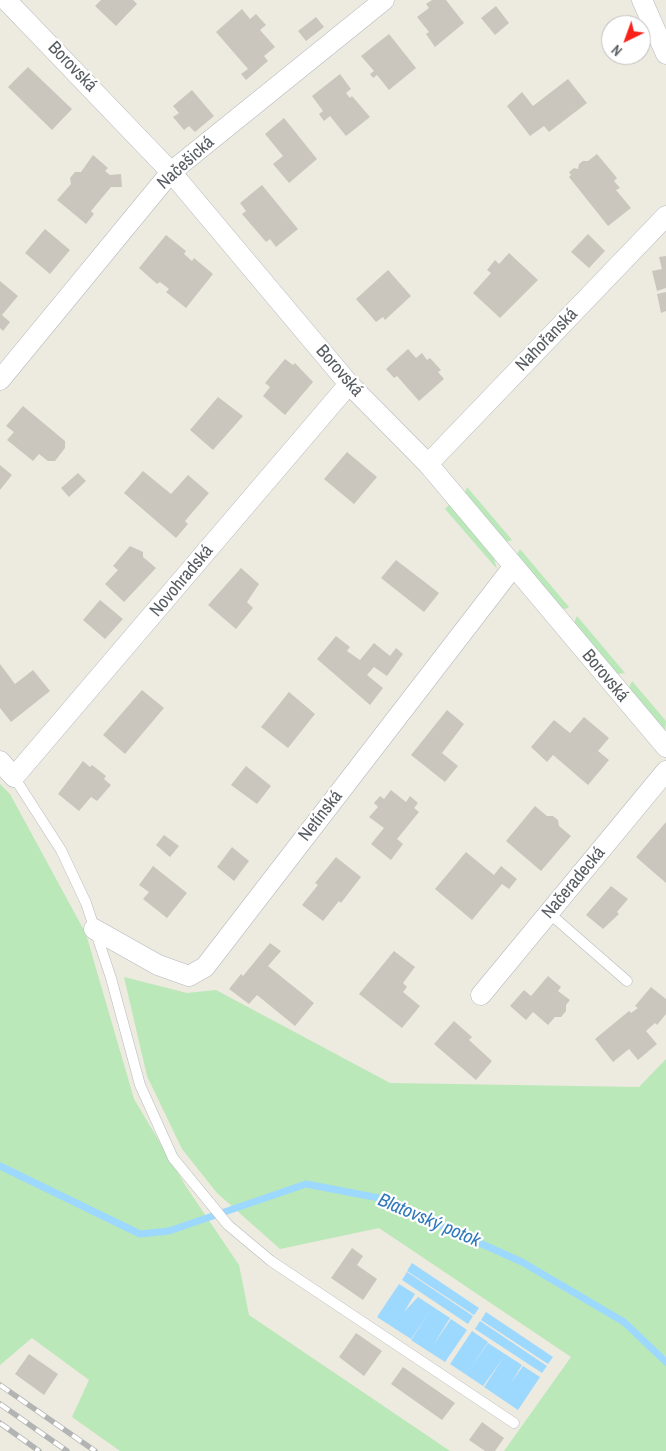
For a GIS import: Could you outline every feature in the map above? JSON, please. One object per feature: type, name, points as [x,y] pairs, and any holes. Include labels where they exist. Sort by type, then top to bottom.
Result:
[{"type":"street","name":"Borovská","points":[[6,0],[171,172],[349,384],[428,464],[666,747]]},
{"type":"street","name":"Načešická","points":[[0,380],[171,172],[384,0]]},
{"type":"street","points":[[642,0],[666,54]]},
{"type":"street","name":"Nahořanská","points":[[428,464],[666,216]]},
{"type":"street","name":"Novohradská","points":[[14,777],[349,384]]},
{"type":"street","name":"Netínská","points":[[94,929],[158,964],[189,976],[205,967],[513,567]]},
{"type":"street","points":[[0,761],[14,777]]},
{"type":"street","name":"Načeradecká","points":[[481,995],[666,772]]},
{"type":"lane","points":[[14,777],[61,850],[86,903],[111,978],[140,1085],[173,1158],[228,1225],[271,1262],[514,1423]]},
{"type":"lane","points":[[549,913],[627,981]]},
{"type":"green space","points":[[467,487],[512,540],[506,542],[465,493]]},
{"type":"green space","points":[[449,505],[493,555],[497,569],[445,509]]},
{"type":"green space","points":[[520,549],[569,607],[566,609],[561,608],[517,554]]},
{"type":"green space","points":[[577,616],[625,673],[617,674],[574,623]]},
{"type":"green space","points":[[632,681],[666,721],[665,731],[629,688]]},
{"type":"green space","points":[[0,784],[10,794],[86,934],[134,1099],[187,1188],[239,1265],[249,1315],[450,1451],[120,1451],[72,1417],[89,1380],[32,1338],[0,1365]]},
{"type":"green space","points":[[124,977],[187,993],[216,990],[390,1083],[639,1087],[666,1059],[666,1451],[504,1451],[571,1357],[379,1228],[280,1249],[217,1193],[182,1149],[147,1076]]},
{"type":"water","points":[[412,1263],[479,1308],[474,1315],[407,1271]]},
{"type":"water","points":[[407,1272],[473,1316],[468,1324],[402,1280]]},
{"type":"water","points":[[399,1284],[415,1294],[404,1312],[418,1297],[450,1318],[432,1347],[451,1319],[467,1330],[445,1362],[411,1340],[431,1310],[411,1339],[377,1317]]},
{"type":"water","points":[[486,1312],[553,1357],[548,1364],[481,1320]]},
{"type":"water","points":[[480,1321],[547,1366],[542,1373],[475,1329]]},
{"type":"water","points":[[472,1331],[488,1342],[469,1371],[488,1343],[522,1365],[511,1383],[523,1366],[540,1377],[518,1410],[484,1387],[504,1357],[483,1386],[450,1364]]},
{"type":"building","points":[[101,0],[133,0],[137,4],[116,26],[95,6]]},
{"type":"building","points":[[432,0],[446,0],[464,23],[435,47],[426,34],[429,32],[417,17],[429,8],[426,4]]},
{"type":"building","points":[[496,6],[509,23],[495,35],[481,18]]},
{"type":"building","points":[[242,9],[250,19],[256,14],[266,25],[260,30],[275,47],[264,56],[268,61],[246,80],[241,74],[248,69],[216,32]]},
{"type":"building","points":[[316,17],[324,27],[306,41],[298,31]]},
{"type":"building","points":[[389,34],[416,68],[389,90],[377,75],[373,78],[370,74],[374,71],[361,56]]},
{"type":"building","points":[[28,67],[72,109],[52,130],[8,87]]},
{"type":"building","points":[[340,74],[351,89],[346,93],[350,98],[352,96],[370,117],[346,136],[330,116],[324,121],[319,114],[323,111],[312,96]]},
{"type":"building","points":[[568,79],[587,103],[549,132],[544,126],[530,136],[507,106],[522,92],[533,106]]},
{"type":"building","points":[[192,90],[214,116],[195,132],[189,126],[184,130],[173,117],[179,113],[173,106]]},
{"type":"building","points":[[284,118],[317,159],[289,183],[273,164],[283,156],[265,134]]},
{"type":"building","points":[[597,154],[617,178],[614,181],[620,188],[616,190],[631,208],[608,226],[569,177],[571,175],[569,172],[574,168],[578,169],[579,164],[583,161],[588,161]]},
{"type":"building","points":[[93,155],[108,168],[105,171],[110,175],[121,174],[122,187],[111,187],[91,211],[94,214],[86,224],[57,200],[71,184],[70,178],[75,172],[81,172]]},
{"type":"building","points":[[262,185],[298,229],[276,247],[270,239],[266,242],[242,214],[246,211],[240,203]]},
{"type":"building","points":[[45,229],[70,250],[50,274],[25,253]]},
{"type":"building","points":[[588,234],[605,251],[589,268],[571,252]]},
{"type":"building","points":[[166,235],[186,251],[184,254],[192,261],[194,258],[213,274],[186,308],[166,292],[169,289],[160,282],[157,284],[139,268]]},
{"type":"building","points":[[509,253],[538,280],[500,318],[473,293],[491,273],[487,270],[495,260],[499,264]]},
{"type":"building","points":[[666,256],[666,288],[657,291],[652,271],[662,269],[659,257]]},
{"type":"building","points":[[388,270],[411,296],[385,320],[383,317],[376,322],[356,299]]},
{"type":"building","points":[[0,281],[18,296],[2,315],[10,322],[3,331],[0,328]]},
{"type":"building","points":[[666,292],[666,311],[661,313],[657,294]]},
{"type":"building","points":[[408,349],[416,358],[422,353],[427,360],[430,358],[441,370],[438,372],[444,379],[419,401],[397,376],[394,378],[386,369]]},
{"type":"building","points":[[285,359],[293,365],[295,363],[313,382],[285,415],[263,396],[270,387],[265,383]]},
{"type":"building","points":[[218,397],[243,416],[213,450],[190,430]]},
{"type":"building","points":[[23,406],[65,441],[65,448],[55,461],[48,461],[39,454],[33,461],[7,440],[14,432],[6,426]]},
{"type":"building","points":[[347,452],[377,477],[354,504],[324,479]]},
{"type":"building","points":[[0,465],[12,475],[0,490]]},
{"type":"building","points":[[143,471],[171,494],[188,475],[209,493],[185,521],[188,524],[176,538],[124,493]]},
{"type":"building","points":[[78,473],[86,481],[69,497],[61,488]]},
{"type":"building","points":[[130,546],[143,552],[143,557],[156,568],[124,602],[105,584],[118,570],[113,566]]},
{"type":"building","points":[[396,560],[439,593],[424,612],[381,578]]},
{"type":"building","points":[[241,568],[259,584],[247,602],[253,608],[236,629],[208,605]]},
{"type":"building","points":[[100,600],[123,619],[105,639],[83,620]]},
{"type":"building","points":[[336,636],[350,647],[347,651],[360,660],[374,643],[390,656],[396,648],[403,654],[387,676],[374,667],[367,675],[383,688],[370,705],[317,659]]},
{"type":"building","points":[[0,664],[15,684],[33,670],[50,691],[11,722],[0,708]]},
{"type":"building","points":[[142,690],[164,708],[125,754],[103,735]]},
{"type":"building","points":[[289,692],[315,714],[288,748],[261,727]]},
{"type":"building","points":[[447,710],[464,724],[442,753],[458,766],[445,782],[411,755]]},
{"type":"building","points":[[584,717],[609,738],[598,751],[609,760],[588,785],[553,755],[547,762],[531,747],[554,720],[570,733]]},
{"type":"building","points":[[83,761],[90,767],[92,765],[106,776],[104,779],[111,785],[97,801],[91,797],[79,811],[58,794]]},
{"type":"building","points":[[246,766],[271,786],[257,804],[231,785]]},
{"type":"building","points":[[391,790],[406,802],[410,796],[418,803],[414,808],[419,812],[397,839],[403,844],[391,860],[371,844],[384,828],[369,817],[378,807],[374,803],[380,796],[384,799]]},
{"type":"building","points":[[535,806],[547,816],[553,816],[558,820],[559,826],[571,836],[541,871],[506,841]]},
{"type":"building","points":[[666,822],[666,883],[636,857]]},
{"type":"building","points":[[164,835],[179,846],[170,857],[156,845]]},
{"type":"building","points":[[232,847],[249,861],[234,881],[217,867]]},
{"type":"building","points":[[466,852],[494,875],[501,866],[517,879],[509,889],[502,884],[472,920],[435,889]]},
{"type":"building","points":[[336,857],[361,877],[341,903],[339,901],[323,921],[302,905],[318,885],[315,883]]},
{"type":"building","points":[[153,866],[187,893],[167,918],[143,899],[149,892],[139,885]]},
{"type":"building","points":[[611,886],[628,899],[617,912],[619,914],[603,929],[586,915]]},
{"type":"building","points":[[270,943],[281,951],[268,966],[314,1003],[295,1026],[257,995],[249,1004],[229,989],[241,974],[243,976]]},
{"type":"building","points":[[394,951],[415,967],[403,983],[407,987],[403,992],[420,1006],[402,1028],[359,994]]},
{"type":"building","points":[[548,976],[561,987],[558,991],[570,1000],[566,1005],[566,1011],[561,1017],[555,1017],[548,1025],[533,1012],[526,1020],[510,1006],[524,990],[531,996]]},
{"type":"building","points":[[651,987],[666,999],[666,1014],[657,1025],[655,1023],[646,1031],[657,1044],[638,1060],[629,1049],[613,1062],[595,1039],[629,1011],[631,1013],[638,1008],[635,1006]]},
{"type":"building","points":[[454,1021],[472,1037],[469,1040],[492,1061],[476,1080],[434,1044]]},
{"type":"building","points":[[352,1248],[363,1256],[357,1265],[377,1279],[363,1300],[331,1278]]},
{"type":"building","points":[[356,1333],[382,1351],[364,1376],[339,1357]]},
{"type":"building","points":[[29,1354],[58,1374],[44,1395],[15,1374]]},
{"type":"building","points":[[403,1367],[455,1403],[442,1420],[391,1384]]},
{"type":"building","points":[[482,1422],[504,1438],[495,1451],[485,1451],[469,1440]]},
{"type":"waterway","name":"Blatovský potok","points":[[0,1166],[140,1234],[169,1231],[306,1184],[379,1198],[522,1262],[624,1322],[666,1362]]},
{"type":"railway","points":[[0,1385],[95,1451]]},
{"type":"railway","points":[[0,1404],[67,1451]]},
{"type":"railway","points":[[0,1423],[39,1451]]}]
